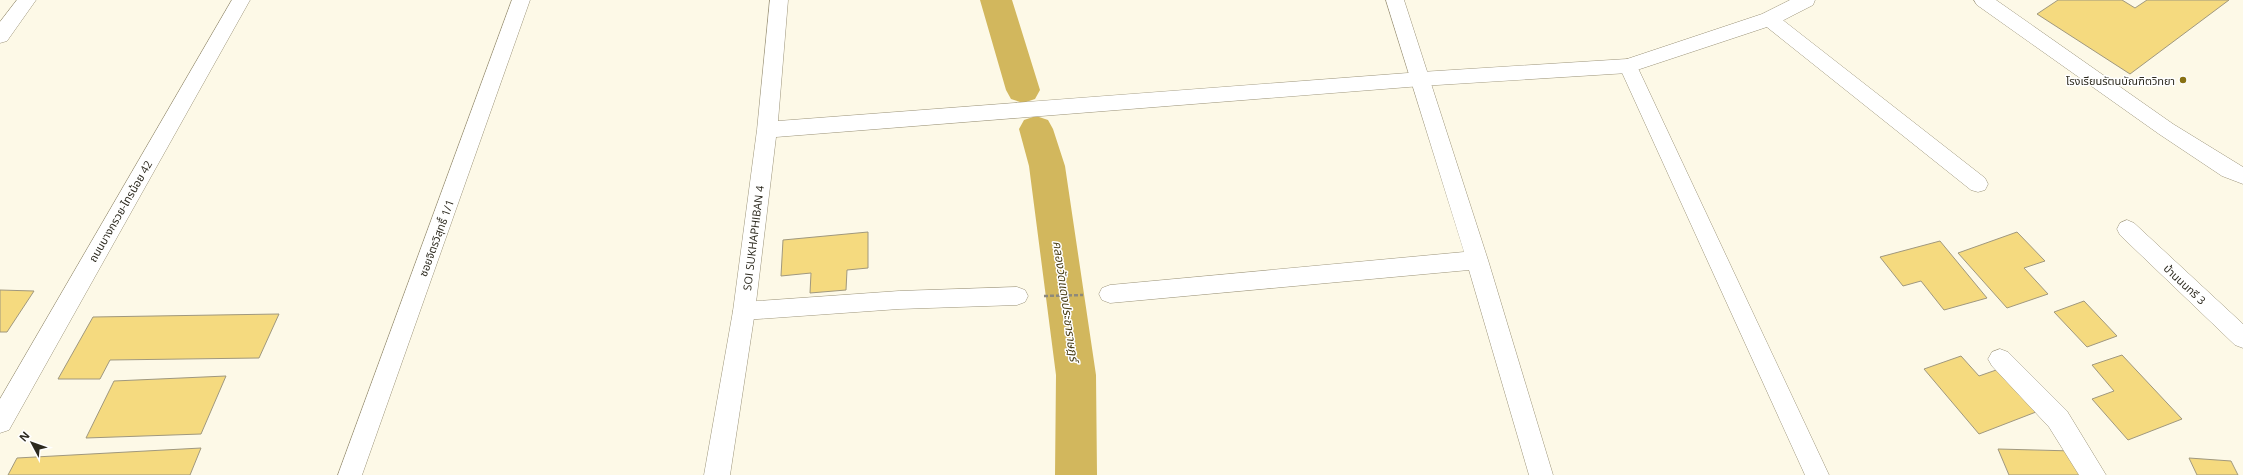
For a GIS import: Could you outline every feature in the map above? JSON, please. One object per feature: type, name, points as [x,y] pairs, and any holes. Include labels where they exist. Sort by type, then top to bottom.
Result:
[{"type":"street","points":[[0,36],[27,0]]},
{"type":"street","name":"ถนนบางกรวย-ไทรน้อย 42","points":[[0,422],[241,0]]},
{"type":"street","name":"SOI SUKHAPHIBAN 4","points":[[716,475],[744,311],[767,130],[779,0]]},
{"type":"street","points":[[767,130],[1421,79],[1628,66],[1769,20],[1806,0]]},
{"type":"street","points":[[2000,359],[2058,419],[2093,475]]},
{"type":"lane","name":"ซอยจิตรวิสุทธื์ 1/1","points":[[350,475],[521,0]]},
{"type":"lane","points":[[1395,0],[1477,260],[1541,475]]},
{"type":"lane","points":[[1983,0],[2166,129],[2229,170],[2243,176]]},
{"type":"lane","points":[[1769,20],[1978,184]]},
{"type":"lane","points":[[1628,66],[1817,475]]},
{"type":"lane","name":"บ้านนนทรี 3","points":[[2127,229],[2243,338]]},
{"type":"lane","points":[[1110,294],[1477,260]]},
{"type":"lane","points":[[744,311],[899,300],[1017,296]]},
{"type":"path","points":[[1017,296],[1110,294]]},
{"type":"building","points":[[2058,0],[2122,0],[2135,8],[2147,0],[2229,0],[2130,74],[2037,14]]},
{"type":"building","points":[[868,232],[868,268],[847,270],[846,290],[810,293],[811,273],[781,276],[783,240]]},
{"type":"building","points":[[2017,232],[2045,261],[2024,268],[2048,294],[2007,308],[1958,253]]},
{"type":"building","points":[[1940,241],[1987,298],[1944,310],[1921,281],[1903,286],[1880,257]]},
{"type":"building","points":[[0,290],[34,291],[7,332],[0,332]]},
{"type":"building","points":[[2084,301],[2117,336],[2087,347],[2054,312]]},
{"type":"building","points":[[279,314],[259,358],[110,360],[100,379],[58,379],[93,317]]},
{"type":"building","points":[[2122,355],[2182,419],[2128,440],[2092,399],[2114,391],[2092,365]]},
{"type":"building","points":[[1961,356],[1979,376],[1999,369],[2036,412],[1979,434],[1924,369]]},
{"type":"building","points":[[226,376],[201,434],[86,438],[114,381]]},
{"type":"building","points":[[201,448],[190,475],[8,475],[17,458]]},
{"type":"building","points":[[1998,449],[2073,451],[2084,475],[2009,475]]},
{"type":"building","points":[[2189,458],[2231,461],[2238,475],[2197,475]]},
{"type":"waterway","name":"คลองวัดแดงประชาราษฎร์","points":[[996,0],[1023,90]]},
{"type":"waterway","name":"คลองวัดแดงประชาราษฎร์","points":[[1036,129],[1047,166],[1076,375],[1076,475]]},
{"type":"place","name":"โรงเรียนรัตนบัณฑิตวิทยา","points":[[2183,80]]}]
